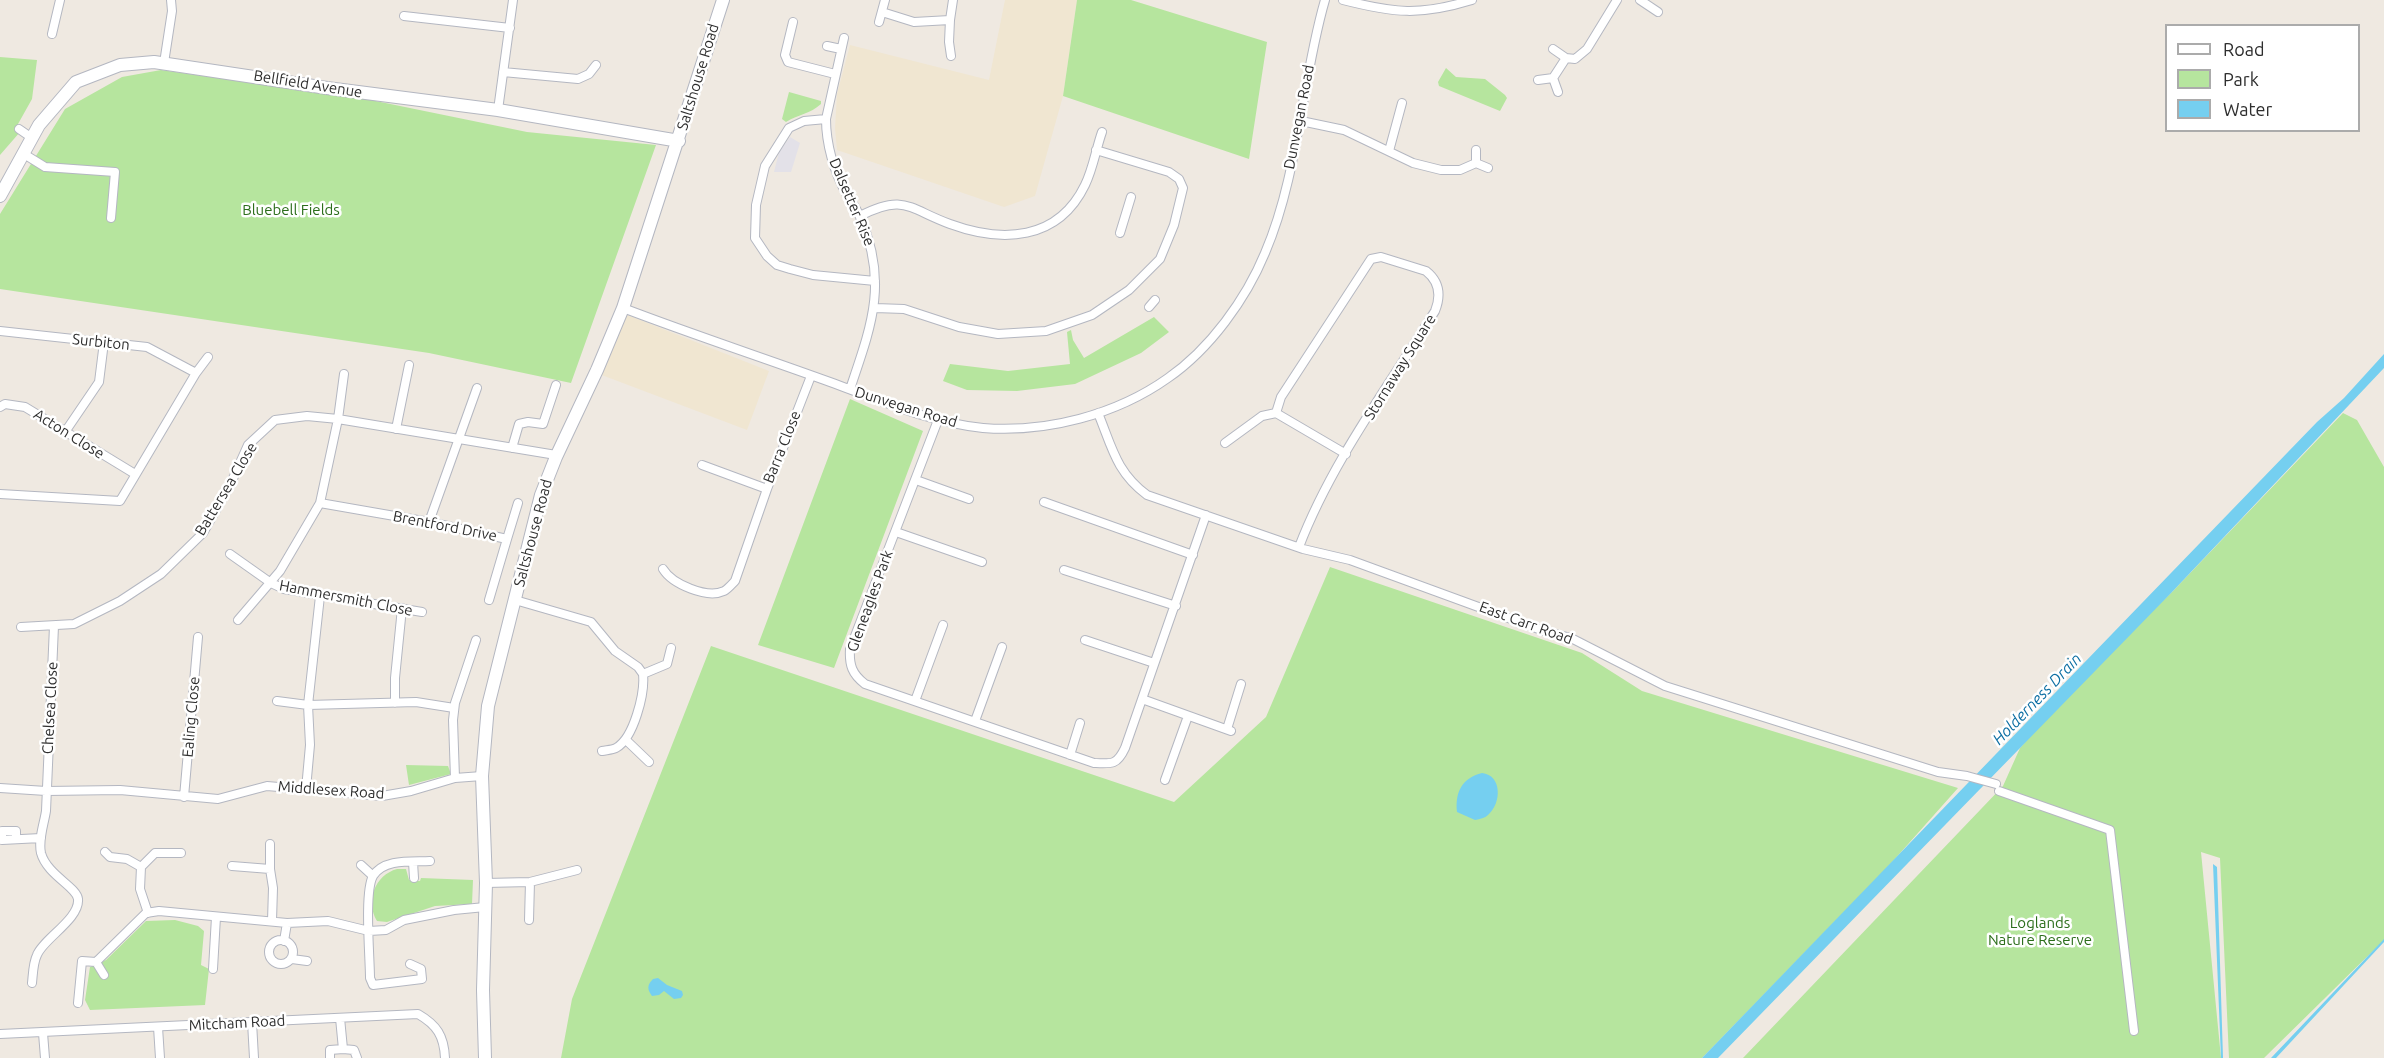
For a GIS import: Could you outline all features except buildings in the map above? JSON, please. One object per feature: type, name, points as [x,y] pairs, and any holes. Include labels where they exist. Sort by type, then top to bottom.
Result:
[{"type":"main road","name":"Saltshouse Road","points":[[485,1058],[483,990],[486,883],[482,776],[488,706],[541,495],[556,455],[597,370],[623,308],[723,0]]},
{"type":"main road","name":"Bellfield Avenue","points":[[0,196],[39,125],[76,82],[120,64],[142,62],[164,63],[327,88],[498,110],[679,141]]},
{"type":"street","points":[[52,34],[60,0]]},
{"type":"street","points":[[164,63],[172,11],[171,0]]},
{"type":"street","points":[[498,110],[513,0]]},
{"type":"street","points":[[879,22],[885,0]]},
{"type":"street","points":[[951,56],[949,42],[953,0]]},
{"type":"street","name":"Dunvegan Road","points":[[623,308],[699,337],[938,420],[982,428],[1002,428],[1061,423],[1098,413],[1168,378],[1195,355],[1229,318],[1248,288],[1266,251],[1278,213],[1301,121],[1314,37],[1325,0]]},
{"type":"street","points":[[1343,0],[1376,4],[1410,12],[1442,9],[1472,0]]},
{"type":"street","points":[[1553,49],[1566,58],[1575,59],[1587,49],[1617,0]]},
{"type":"street","points":[[1640,0],[1658,12]]},
{"type":"street","points":[[882,12],[914,22],[950,20]]},
{"type":"street","points":[[404,16],[510,28]]},
{"type":"street","points":[[788,62],[785,55],[793,22]]},
{"type":"street","name":"Dalsetter Rise","points":[[844,38],[826,119],[826,131],[834,165],[846,193],[860,216],[872,251],[875,281],[875,308],[850,389]]},
{"type":"street","points":[[827,46],[841,49]]},
{"type":"street","points":[[1538,80],[1553,78],[1566,58]]},
{"type":"street","points":[[781,70],[783,64],[788,62],[835,74]]},
{"type":"street","points":[[503,72],[578,79],[589,74],[596,65]]},
{"type":"street","points":[[1553,78],[1558,92]]},
{"type":"street","points":[[1389,151],[1402,103]]},
{"type":"street","points":[[826,119],[804,121],[789,128],[765,166],[756,205],[755,238],[767,256],[777,265],[813,276],[875,281]]},
{"type":"street","points":[[1301,121],[1344,130],[1413,163],[1441,170],[1461,170],[1476,163],[1488,168]]},
{"type":"street","points":[[19,129],[32,138]]},
{"type":"street","points":[[860,216],[874,208],[894,203],[907,205],[952,224],[987,234],[1010,236],[1047,226],[1076,201],[1086,184],[1102,132]]},
{"type":"street","points":[[875,308],[904,309],[959,327],[998,334],[1036,332],[1046,331],[1092,315],[1129,290],[1160,259],[1174,225],[1183,188],[1179,179],[1169,172],[1096,150]]},
{"type":"street","points":[[1476,150],[1476,163]]},
{"type":"street","points":[[24,154],[45,167],[115,172],[111,218]]},
{"type":"street","points":[[1120,233],[1131,197]]},
{"type":"street","name":"Stornaway Square","points":[[1276,413],[1281,397],[1371,259],[1381,257],[1426,271],[1435,279],[1438,286],[1439,303],[1436,311],[1346,454],[1311,516],[1299,547]]},
{"type":"street","name":"Surbiton","points":[[0,331],[147,347],[196,373]]},
{"type":"street","points":[[65,432],[99,382],[104,342]]},
{"type":"street","points":[[0,494],[120,501],[196,373],[208,357]]},
{"type":"street","points":[[396,429],[409,365]]},
{"type":"street","points":[[237,620],[271,583],[320,503],[338,419],[344,374]]},
{"type":"street","name":"Barra Close","points":[[702,465],[767,489],[811,375]]},
{"type":"street","points":[[512,448],[519,424],[528,422],[543,424],[556,385]]},
{"type":"street","points":[[429,522],[477,388]]},
{"type":"street","name":"Acton Close","points":[[0,407],[5,404],[25,407],[135,474]]},
{"type":"street","name":"East Carr Road","points":[[1098,413],[1119,464],[1130,482],[1147,495],[1299,547],[1350,560],[1544,631],[1571,638],[1665,686],[1938,772],[1967,776],[2110,830],[2134,1031]]},
{"type":"street","points":[[1232,442],[1262,416],[1276,413],[1346,454]]},
{"type":"street","name":"Battersea Close","points":[[21,627],[74,624],[120,601],[161,574],[203,533],[231,483],[248,446],[275,420],[307,416],[338,419],[556,455]]},
{"type":"street","name":"Gleneagles Park","points":[[938,420],[850,649],[849,664],[857,678],[865,684],[1094,763],[1111,764],[1120,758],[1176,606],[1206,515]]},
{"type":"street","points":[[916,480],[969,499]]},
{"type":"street","points":[[663,569],[669,579],[704,593],[724,591],[735,581],[767,489]]},
{"type":"street","points":[[1044,502],[1193,555]]},
{"type":"street","name":"Brentford Drive","points":[[320,503],[429,522],[507,539],[489,600]]},
{"type":"street","points":[[507,539],[518,503]]},
{"type":"street","name":"Gleneagles Park","points":[[896,532],[982,562]]},
{"type":"street","name":"Hammersmith Close","points":[[230,554],[271,583],[284,589],[422,612]]},
{"type":"street","points":[[1064,570],[1176,606]]},
{"type":"street","points":[[306,789],[310,745],[308,705],[320,596]]},
{"type":"street","points":[[515,600],[591,622],[615,651],[638,667],[643,674],[639,709],[626,740],[615,749],[602,751]]},
{"type":"street","points":[[395,703],[395,678],[402,608]]},
{"type":"street","points":[[915,701],[943,625]]},
{"type":"street","name":"Chelsea Close","points":[[41,838],[46,811],[54,626]]},
{"type":"street","name":"Ealing Close","points":[[184,797],[198,637]]},
{"type":"street","points":[[455,778],[454,708],[476,640]]},
{"type":"street","points":[[1085,640],[1154,663]]},
{"type":"street","points":[[975,722],[1002,647]]},
{"type":"street","points":[[643,674],[667,664],[671,648]]},
{"type":"street","points":[[1142,699],[1229,730],[1241,684]]},
{"type":"street","points":[[277,701],[308,705],[416,702],[454,708]]},
{"type":"street","points":[[1165,780],[1188,716]]},
{"type":"street","points":[[1070,754],[1080,723]]},
{"type":"street","points":[[626,740],[649,762]]},
{"type":"street","name":"Middlesex Road","points":[[0,788],[46,791],[120,790],[218,799],[267,786],[382,796],[411,791],[455,778],[482,776]]},
{"type":"street","points":[[16,839],[41,838],[41,852],[49,870],[74,891],[78,898],[77,907],[67,921],[37,954],[32,983]]},
{"type":"street","points":[[270,844],[273,888],[272,921]]},
{"type":"street","points":[[105,852],[110,857],[127,860],[141,867]]},
{"type":"street","points":[[148,913],[140,889],[141,867],[155,853],[180,853]]},
{"type":"street","points":[[410,964],[421,969],[422,979],[373,985],[370,978],[368,898],[373,876],[383,868],[399,862],[430,861]]},
{"type":"street","points":[[413,862],[414,878]]},
{"type":"street","points":[[361,865],[373,876]]},
{"type":"street","points":[[232,866],[270,869]]},
{"type":"street","points":[[486,883],[530,882],[573,871],[572,883]]},
{"type":"street","points":[[530,882],[532,916]]},
{"type":"street","points":[[78,1003],[82,961],[96,962],[148,913],[159,911],[287,923],[328,921],[369,931],[386,930],[404,920],[454,910],[485,907]]},
{"type":"street","points":[[213,969],[216,917]]},
{"type":"street","points":[[284,940],[287,923]]},
{"type":"street","points":[[284,940],[272,944],[270,956],[275,963],[282,964],[292,959],[307,961]]},
{"type":"street","points":[[284,940],[292,948],[292,959]]},
{"type":"street","points":[[96,962],[104,975]]},
{"type":"street","name":"Mitcham Road","points":[[0,1034],[418,1014],[429,1020],[442,1034],[445,1058]]},
{"type":"street","points":[[340,1018],[343,1049]]},
{"type":"street","points":[[252,1022],[254,1058]]},
{"type":"street","points":[[158,1027],[159,1058]]},
{"type":"street","points":[[43,1033],[45,1058]]},
{"type":"street","points":[[330,1054],[343,1049],[356,1054]]},
{"type":"shaded area","points":[[1005,0],[1077,0],[1063,96],[1035,196],[1004,207],[837,150],[835,128],[837,94],[850,45],[989,80]]},
{"type":"shaded area","points":[[790,137],[800,143],[791,172],[774,172],[779,152]]},
{"type":"shaded area","points":[[625,314],[769,371],[747,430],[599,374]]},
{"type":"green space","points":[[1077,0],[1131,0],[1267,42],[1249,159],[1063,96]]},
{"type":"green space","points":[[0,57],[37,60],[32,99],[18,124],[20,132],[0,155]]},
{"type":"green space","points":[[1446,68],[1456,77],[1485,79],[1507,98],[1500,111],[1439,86],[1438,82]]},
{"type":"green space","name":"Bluebell Fields","points":[[161,70],[361,98],[527,132],[656,145],[571,383],[429,353],[0,289],[0,214],[65,109],[122,77]]},
{"type":"green space","points":[[789,92],[821,101],[821,104],[786,122],[782,119]]},
{"type":"green space","points":[[1154,317],[1169,332],[1141,353],[1075,384],[1017,391],[967,390],[943,381],[950,364],[1008,371],[1070,364],[1067,332],[1071,330],[1073,340],[1084,358]]},
{"type":"green space","points":[[850,399],[923,431],[834,668],[758,645]]},
{"type":"green space","name":"Loglands Nature Reserve","points":[[2343,413],[2357,420],[2384,467],[2384,940],[2264,1058],[2229,1058],[2220,858],[2201,852],[2221,1058],[1743,1058],[2003,786],[2020,748],[2071,689],[2173,591]]},
{"type":"green space","points":[[1330,567],[1582,653],[1642,691],[1958,788],[1885,870],[1702,1058],[561,1058],[572,999],[711,646],[1174,802],[1266,717]]},
{"type":"green space","points":[[406,765],[448,766],[451,774],[409,785]]},
{"type":"green space","points":[[397,869],[406,869],[409,880],[420,881],[421,878],[473,880],[472,904],[435,906],[387,922],[377,921],[372,905],[374,890],[383,877]]},
{"type":"green space","points":[[175,920],[198,926],[204,931],[201,965],[209,969],[205,1005],[90,1010],[85,1000],[90,967],[106,960],[146,921]]},
{"type":"water","points":[[2384,354],[2384,368],[2173,591],[1718,1058],[1702,1058],[2317,422],[2344,398]]},
{"type":"water","points":[[1482,773],[1493,779],[1498,790],[1498,797],[1493,810],[1488,815],[1475,820],[1457,812],[1457,798],[1461,787],[1469,778]]},
{"type":"water","points":[[2213,864],[2217,867],[2223,1058],[2221,1058]]},
{"type":"water","points":[[2384,939],[2384,942],[2276,1058],[2271,1058]]},
{"type":"water","points":[[658,978],[667,985],[682,991],[681,998],[674,999],[664,991],[652,996],[649,985],[653,979]]},
{"type":"water label","name":"Holderness Drain","points":[[2037,699]]}]
